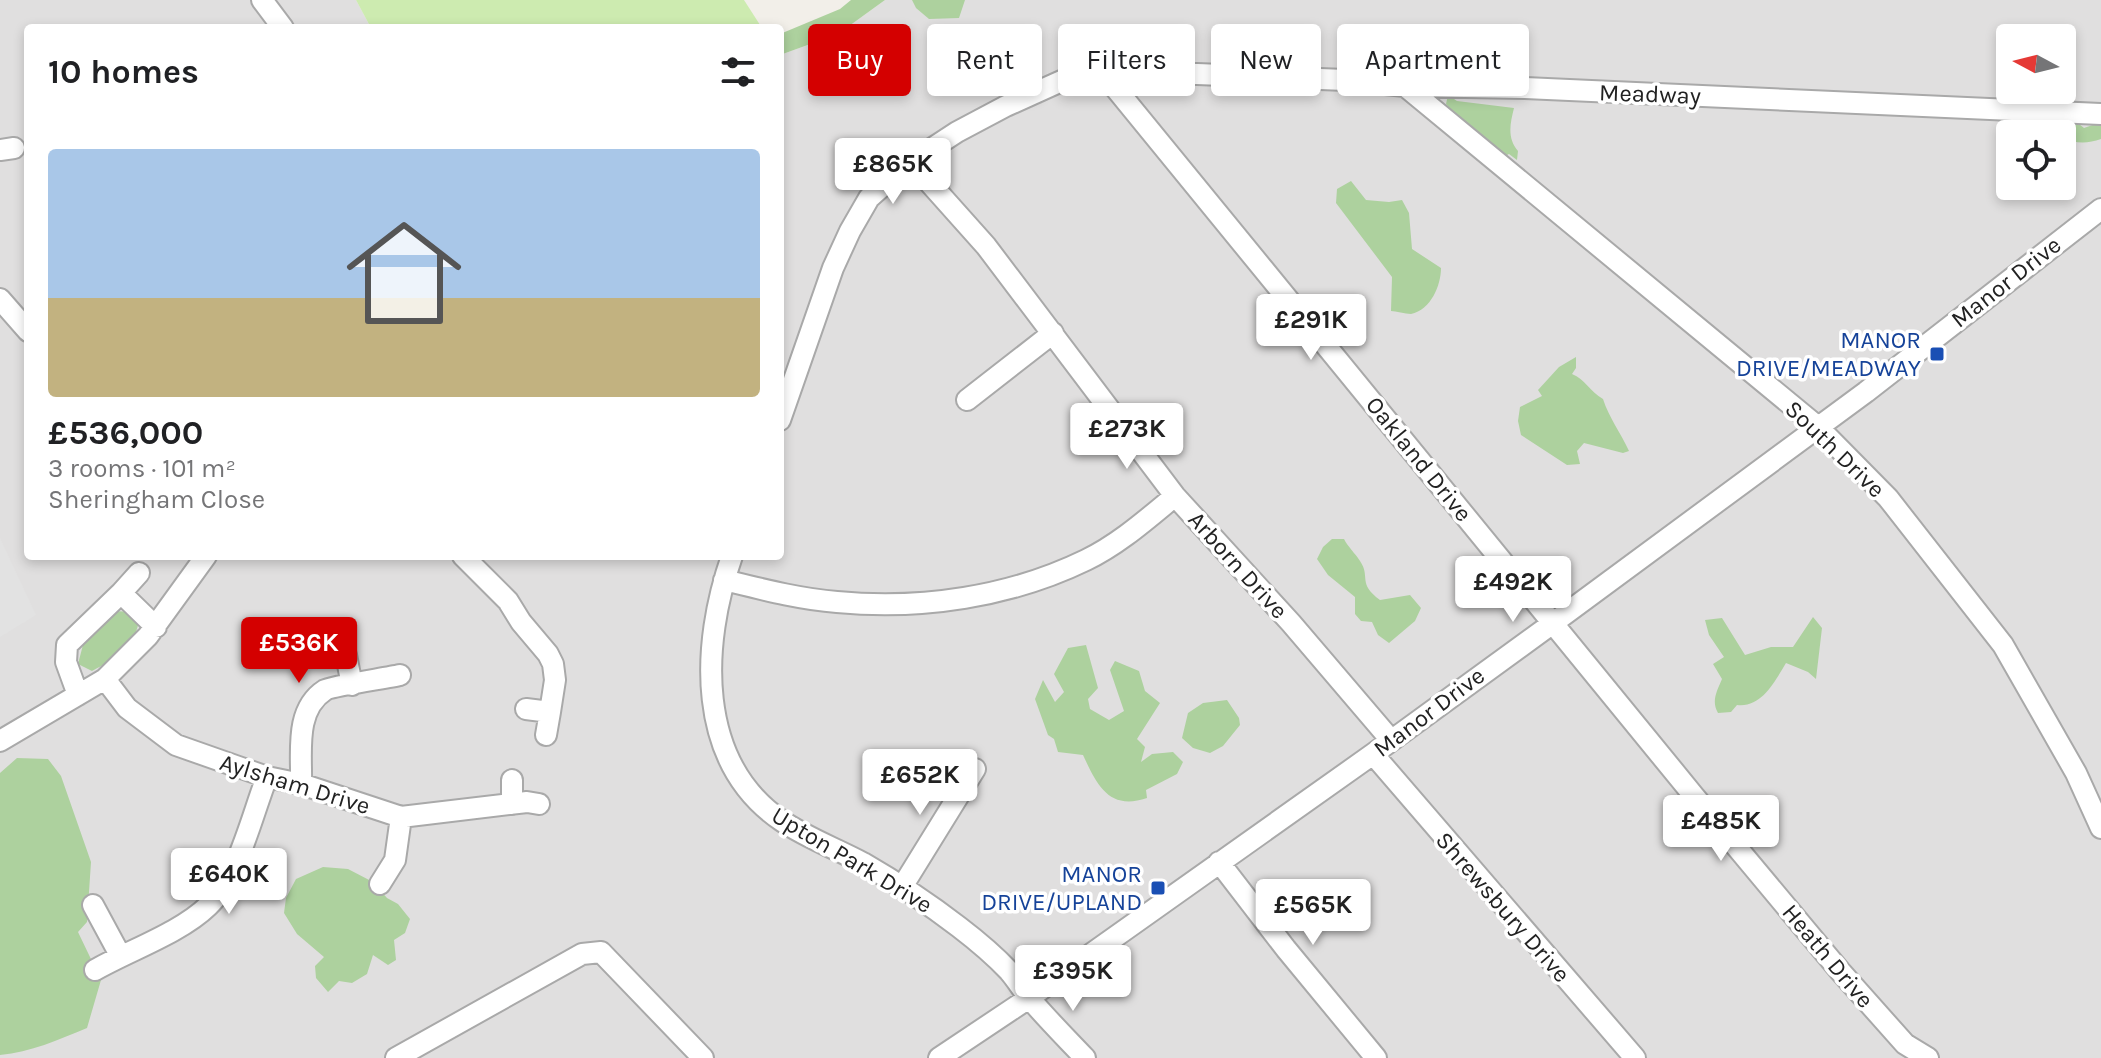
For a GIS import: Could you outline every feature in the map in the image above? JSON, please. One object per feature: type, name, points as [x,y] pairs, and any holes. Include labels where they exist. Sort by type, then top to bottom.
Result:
[{"type":"street","points":[[262,0],[280,24]]},
{"type":"street","name":"Meadway","points":[[1195,76],[1337,80]]},
{"type":"street","points":[[784,409],[833,268],[869,198],[911,162],[957,132],[1058,83]]},
{"type":"street","name":"Meadway","points":[[1529,88],[2101,114]]},
{"type":"street","name":"Oakland Drive","points":[[1122,96],[1553,623]]},
{"type":"street","name":"South Drive","points":[[1417,96],[1818,427],[1888,498],[2003,645],[2076,773],[2101,828]]},
{"type":"street","name":"Arborn Drive","points":[[911,162],[986,246],[1175,496],[1291,623],[1390,739]]},
{"type":"street","name":"Manor Drive","points":[[939,1058],[1029,998],[1553,623],[1818,427],[2101,209]]},
{"type":"street","points":[[0,299],[24,326]]},
{"type":"street","points":[[967,400],[1053,333]]},
{"type":"street","points":[[724,580],[806,598],[873,604],[906,604],[1008,589],[1087,559],[1118,541],[1175,496]]},
{"type":"street","points":[[0,741],[105,679],[156,627],[203,560]]},
{"type":"street","points":[[467,560],[508,601],[553,664],[555,680],[546,735]]},
{"type":"street","name":"Upton Park Drive","points":[[731,560],[712,645],[711,682],[721,743],[736,774],[755,799],[783,822],[902,887],[988,952],[1010,972],[1029,998],[1085,1058]]},
{"type":"street","points":[[78,695],[66,662],[67,645],[139,573]]},
{"type":"street","points":[[121,593],[156,627]]},
{"type":"street","name":"Heath Drive","points":[[1553,623],[1840,971],[1905,1044],[1928,1058]]},
{"type":"street","points":[[346,655],[352,685]]},
{"type":"street","points":[[301,784],[302,724],[307,709],[326,689],[400,675]]},
{"type":"street","name":"Aylsham Drive","points":[[105,679],[127,708],[176,745],[267,777],[301,784],[401,817],[512,804],[539,804]]},
{"type":"street","points":[[526,709],[550,712]]},
{"type":"street","name":"Shrewsbury Drive","points":[[1373,754],[1635,1058]]},
{"type":"street","points":[[902,887],[975,769]]},
{"type":"street","points":[[95,970],[174,930],[208,906],[223,888],[239,856],[267,777]]},
{"type":"street","points":[[512,780],[512,804]]},
{"type":"street","points":[[380,884],[395,860],[401,817]]},
{"type":"street","points":[[1219,862],[1376,1058]]},
{"type":"street","points":[[93,905],[120,955]]},
{"type":"street","points":[[396,1058],[582,954],[601,952],[703,1058]]},
{"type":"shaded area","points":[[0,0],[356,0],[369,24],[24,24],[24,560],[784,560],[784,54],[808,45],[808,96],[911,96],[911,24],[852,24],[885,0],[2101,0],[2101,1058],[0,1058]]},
{"type":"shaded area","points":[[0,538],[36,615],[0,637]]},
{"type":"green space","points":[[356,0],[744,0],[759,24],[369,24]]},
{"type":"green space","points":[[851,0],[885,0],[852,24],[808,24],[808,45],[784,54],[784,32],[840,9]]},
{"type":"green space","points":[[912,0],[965,0],[959,18],[929,19]]},
{"type":"green space","points":[[1450,96],[1457,101],[1514,108],[1510,131],[1518,151],[1517,160],[1509,154],[1503,157],[1466,127],[1446,104]]},
{"type":"green space","points":[[2076,122],[2084,128],[2101,122],[2101,139],[2076,141]]},
{"type":"green space","points":[[1351,181],[1366,200],[1402,200],[1409,213],[1412,249],[1441,268],[1434,296],[1418,312],[1391,311],[1392,277],[1336,203],[1337,189]]},
{"type":"green space","points":[[1576,357],[1576,368],[1572,374],[1603,399],[1629,451],[1623,453],[1584,443],[1577,451],[1580,464],[1567,465],[1521,435],[1518,421],[1520,407],[1542,396],[1538,390],[1559,367]]},
{"type":"green space","points":[[1332,539],[1344,539],[1363,567],[1366,584],[1380,600],[1410,595],[1421,608],[1415,621],[1389,643],[1378,635],[1372,622],[1361,621],[1355,614],[1355,597],[1328,575],[1317,559]]},
{"type":"green space","points":[[114,611],[133,612],[139,621],[133,639],[116,657],[92,671],[78,664],[84,641]]},
{"type":"green space","points":[[1813,617],[1822,628],[1816,679],[1808,672],[1786,663],[1761,698],[1746,705],[1737,705],[1731,712],[1718,713],[1715,700],[1722,679],[1713,664],[1724,657],[1709,635],[1705,620],[1722,618],[1745,655],[1771,647],[1793,647]]},
{"type":"green space","points":[[1086,645],[1098,688],[1088,699],[1090,709],[1109,720],[1124,711],[1110,670],[1115,661],[1139,671],[1145,691],[1160,703],[1137,739],[1145,747],[1141,762],[1152,754],[1173,752],[1183,762],[1177,774],[1146,790],[1147,798],[1123,801],[1106,793],[1083,755],[1058,752],[1054,739],[1048,735],[1035,699],[1043,680],[1055,702],[1064,692],[1054,674],[1068,648]]},
{"type":"green space","points":[[1227,700],[1240,725],[1223,746],[1210,753],[1193,748],[1182,738],[1188,713],[1203,703]]},
{"type":"green space","points":[[17,758],[48,759],[61,776],[91,862],[87,922],[78,932],[101,980],[87,1028],[34,1048],[0,1055],[0,773]]},
{"type":"green space","points":[[323,867],[348,869],[373,882],[410,919],[405,933],[394,940],[396,960],[388,965],[373,955],[367,974],[352,983],[339,981],[328,992],[316,978],[315,966],[324,957],[297,934],[284,913],[286,898],[296,879]]},
{"type":"place","name":"MANOR DRIVE/MEADWAY","points":[[1937,354]]},
{"type":"place","name":"MANOR DRIVE/UPLAND","points":[[1158,888]]}]
